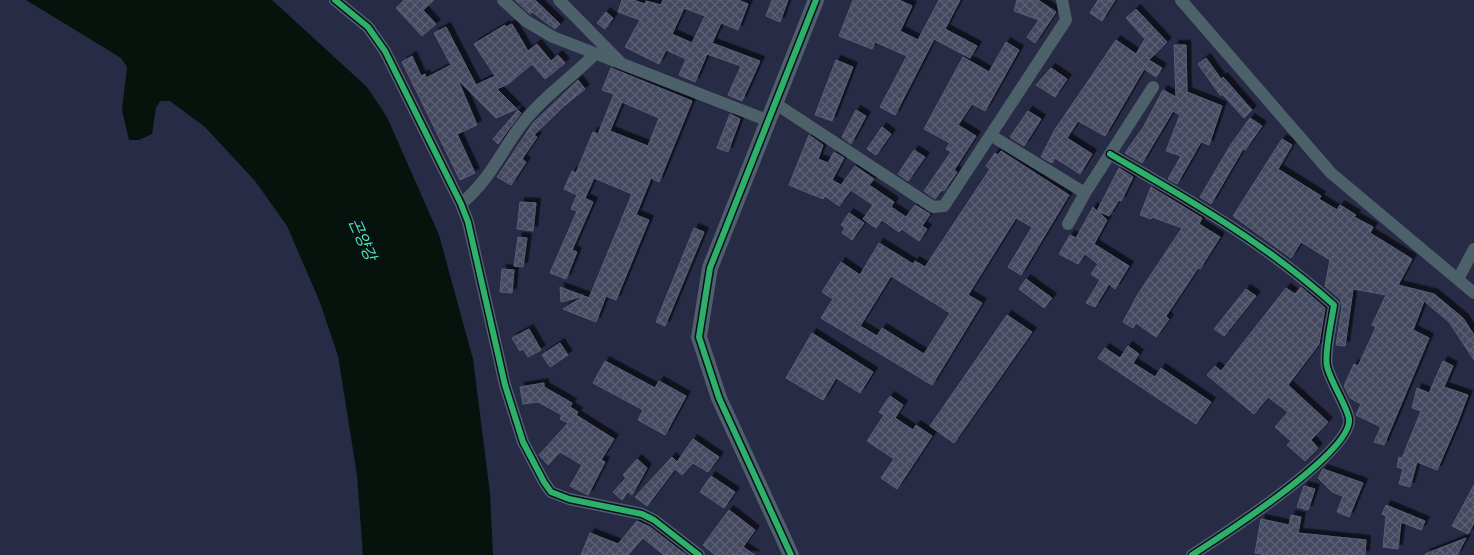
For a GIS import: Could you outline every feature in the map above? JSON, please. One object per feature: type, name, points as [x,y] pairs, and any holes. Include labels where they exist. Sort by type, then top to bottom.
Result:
[{"type":"street","points":[[335,0],[368,27],[385,51],[462,204],[468,222],[510,402],[523,442],[544,482],[551,492],[569,499],[642,514],[654,520],[699,555]]},
{"type":"street","points":[[503,0],[538,30],[594,55],[619,61],[769,121]]},
{"type":"street","points":[[559,0],[619,61]]},
{"type":"street","points":[[791,555],[719,398],[699,337],[710,268],[816,0]]},
{"type":"street","points":[[776,104],[933,207],[944,206],[992,136],[1066,20],[1062,0]]},
{"type":"street","points":[[1181,0],[1332,173],[1474,292]]},
{"type":"street","points":[[462,204],[478,189],[499,163],[520,127],[594,55]]},
{"type":"street","points":[[1068,224],[1085,193],[1153,87]]},
{"type":"street","points":[[992,136],[1085,193]]},
{"type":"street","points":[[1110,154],[1248,236],[1296,271],[1334,305],[1326,364],[1349,419],[1346,431],[1321,460],[1286,491],[1192,555]]},
{"type":"street","points":[[1458,279],[1474,250]]},
{"type":"water","name":"곤양강","points":[[26,0],[272,0],[367,87],[387,117],[439,235],[473,359],[490,493],[493,555],[363,555],[357,475],[338,356],[319,300],[287,226],[255,181],[205,127],[170,101],[160,101],[156,108],[152,134],[139,140],[129,140],[122,110],[127,67],[121,58]]},
{"type":"building","points":[[404,0],[434,0],[423,10],[436,24],[422,36],[396,8]]},
{"type":"building","points":[[515,0],[535,0],[560,24],[555,29],[532,12],[530,14]]},
{"type":"building","points":[[622,0],[633,0],[645,4],[646,1],[661,5],[663,0],[738,0],[748,4],[738,30],[721,23],[712,43],[760,61],[742,101],[728,95],[741,66],[707,54],[695,82],[679,75],[686,59],[666,50],[659,64],[625,47],[640,20],[618,12]],"holes":[[[684,8],[705,16],[692,43],[672,34]]]},
{"type":"building","points":[[772,0],[788,0],[780,22],[766,16]]},
{"type":"building","points":[[853,0],[899,0],[912,6],[900,31],[918,40],[939,0],[960,0],[945,29],[977,46],[970,58],[934,39],[895,115],[880,107],[907,56],[875,42],[872,49],[839,36]]},
{"type":"building","points":[[1017,0],[1038,0],[1056,12],[1035,43],[1027,37],[1039,20],[1014,11]]},
{"type":"building","points":[[1098,0],[1115,0],[1102,21],[1090,13]]},
{"type":"building","points":[[1136,9],[1167,42],[1149,60],[1162,68],[1156,77],[1144,69],[1105,136],[1078,121],[1067,138],[1092,154],[1080,174],[1055,158],[1052,163],[1041,157],[1054,131],[1116,40],[1136,54],[1145,39],[1126,18]]},
{"type":"building","points":[[606,12],[613,18],[605,29],[597,23]]},
{"type":"building","points":[[512,24],[528,51],[537,44],[551,61],[558,55],[565,63],[545,79],[532,64],[508,84],[497,89],[517,109],[496,118],[458,80],[477,125],[457,134],[475,173],[460,180],[402,62],[412,56],[421,76],[425,74],[426,78],[451,65],[434,33],[446,27],[476,85],[495,76],[474,44],[505,25],[506,27]]},
{"type":"building","points":[[1006,42],[1019,50],[985,111],[972,104],[958,125],[976,136],[954,170],[957,172],[944,191],[942,190],[935,199],[924,191],[951,152],[946,149],[950,143],[924,129],[963,57],[989,72]]},
{"type":"building","points":[[1174,45],[1186,45],[1187,92],[1222,106],[1209,145],[1201,142],[1177,184],[1168,179],[1181,156],[1166,151],[1180,115],[1173,111],[1142,163],[1125,153],[1144,126],[1163,90],[1176,97]]},
{"type":"building","points":[[1206,58],[1221,79],[1223,77],[1252,110],[1244,118],[1223,95],[1220,95],[1198,64]]},
{"type":"building","points":[[836,60],[853,67],[832,121],[815,115]]},
{"type":"building","points":[[611,68],[692,101],[659,182],[651,178],[636,215],[649,220],[616,300],[606,296],[596,322],[563,309],[584,296],[589,298],[632,194],[594,178],[585,198],[580,196],[593,202],[572,250],[577,252],[566,279],[550,273],[577,211],[571,209],[577,195],[564,189],[572,171],[576,173],[593,132],[598,134],[614,94],[602,90]],"holes":[[[622,102],[659,118],[648,146],[610,131]]]},
{"type":"building","points":[[1051,68],[1067,79],[1055,97],[1036,85]]},
{"type":"building","points":[[578,80],[585,89],[534,135],[537,137],[522,159],[526,162],[511,185],[497,177],[533,123]]},
{"type":"building","points":[[518,110],[521,113],[498,144],[493,139]]},
{"type":"building","points":[[856,110],[866,116],[851,144],[842,137]]},
{"type":"building","points":[[1028,111],[1041,119],[1024,146],[1010,137]]},
{"type":"building","points":[[730,114],[740,119],[728,152],[717,148]]},
{"type":"building","points":[[1250,118],[1262,126],[1245,150],[1243,149],[1211,204],[1200,197],[1230,146]]},
{"type":"building","points":[[882,127],[891,134],[876,155],[867,149]]},
{"type":"building","points":[[809,135],[823,145],[818,159],[828,163],[834,152],[844,158],[832,180],[841,185],[855,166],[874,179],[869,185],[894,202],[891,207],[906,217],[915,205],[930,214],[922,226],[927,229],[919,241],[902,229],[899,232],[882,220],[876,228],[863,219],[873,205],[851,190],[839,206],[825,196],[823,199],[789,185]]},
{"type":"building","points":[[1282,139],[1292,145],[1278,169],[1321,196],[1319,199],[1337,210],[1340,205],[1356,215],[1354,217],[1373,227],[1370,233],[1412,259],[1398,285],[1434,294],[1463,318],[1474,335],[1474,360],[1449,322],[1424,301],[1413,330],[1429,338],[1384,445],[1374,442],[1381,427],[1356,415],[1361,404],[1350,398],[1344,386],[1354,364],[1358,366],[1376,327],[1372,325],[1386,295],[1353,289],[1345,346],[1336,345],[1342,306],[1340,299],[1325,286],[1330,260],[1301,242],[1291,258],[1233,216]]},
{"type":"building","points":[[914,150],[925,157],[908,181],[898,174]]},
{"type":"building","points":[[1001,151],[1069,195],[1021,275],[1008,267],[1032,227],[1016,218],[968,295],[982,303],[932,385],[821,318],[833,299],[822,292],[841,262],[860,275],[879,243],[913,264],[915,261],[925,267],[990,169],[986,166],[995,153],[998,155]],"holes":[[[891,276],[950,313],[924,354],[882,328],[877,336],[860,326]]]},
{"type":"building","points":[[1119,168],[1133,177],[1121,201],[1119,200],[1109,216],[1098,211],[1107,220],[1094,244],[1129,266],[1115,289],[1109,284],[1095,307],[1086,303],[1100,280],[1091,274],[1098,264],[1085,254],[1078,264],[1059,254],[1070,235],[1076,238],[1093,207],[1097,211]]},
{"type":"building","points":[[1151,187],[1202,218],[1199,224],[1220,237],[1200,269],[1198,268],[1166,316],[1169,319],[1156,337],[1136,323],[1133,328],[1123,322],[1138,294],[1182,228],[1152,217],[1151,219],[1140,215]]},
{"type":"building","points":[[520,202],[536,203],[533,231],[517,229]]},
{"type":"building","points":[[849,213],[864,223],[852,240],[842,233],[845,228],[841,225]]},
{"type":"building","points":[[694,228],[704,232],[665,326],[656,322]]},
{"type":"building","points":[[518,237],[527,238],[523,267],[514,266]]},
{"type":"building","points":[[502,269],[514,270],[512,293],[500,292]]},
{"type":"building","points":[[1026,279],[1052,298],[1044,308],[1019,289]]},
{"type":"building","points":[[560,287],[584,296],[561,302]]},
{"type":"building","points":[[1301,287],[1325,308],[1319,344],[1288,385],[1328,422],[1311,440],[1318,448],[1305,461],[1287,445],[1291,441],[1275,427],[1288,412],[1268,397],[1254,414],[1207,375],[1215,366],[1221,371],[1286,288],[1295,294]]},
{"type":"building","points":[[1246,289],[1256,296],[1224,336],[1214,329]]},
{"type":"building","points":[[1007,315],[1032,332],[954,443],[930,426]]},
{"type":"building","points":[[529,329],[541,350],[528,357],[523,349],[520,351],[512,338]]},
{"type":"building","points":[[812,333],[873,372],[860,393],[836,378],[823,400],[786,378]]},
{"type":"building","points":[[560,343],[568,355],[550,367],[542,355]]},
{"type":"building","points":[[1128,346],[1139,354],[1133,363],[1155,377],[1161,368],[1211,402],[1196,424],[1098,358],[1105,348],[1120,358]]},
{"type":"building","points":[[605,361],[655,388],[659,381],[686,396],[665,435],[638,420],[643,410],[593,383]]},
{"type":"building","points":[[1443,361],[1453,366],[1444,387],[1468,395],[1437,470],[1417,462],[1410,487],[1399,484],[1403,469],[1397,467],[1399,457],[1402,458],[1421,411],[1412,408],[1417,388],[1429,393]]},
{"type":"building","points":[[544,383],[544,387],[572,403],[570,407],[578,412],[576,415],[614,439],[601,460],[605,462],[588,495],[570,486],[582,465],[560,452],[548,465],[539,455],[568,423],[560,419],[562,415],[538,402],[523,404],[520,387]]},
{"type":"building","points":[[890,396],[903,405],[895,418],[913,430],[916,425],[932,436],[897,489],[881,478],[894,459],[867,441],[884,415],[879,412]]},
{"type":"building","points":[[693,439],[719,457],[708,472],[693,463],[682,475],[675,469],[647,506],[635,497],[672,457],[677,462]]},
{"type":"building","points":[[637,459],[647,468],[632,495],[628,492],[622,500],[613,492],[626,478],[623,475]]},
{"type":"building","points":[[1323,469],[1363,483],[1349,517],[1337,512],[1343,496],[1332,492],[1318,478]]},
{"type":"building","points":[[711,476],[735,492],[724,508],[700,492]]},
{"type":"building","points":[[1474,485],[1474,523],[1468,534],[1452,526]]},
{"type":"building","points":[[1304,486],[1315,489],[1308,510],[1297,507]]},
{"type":"building","points":[[1386,505],[1425,521],[1421,530],[1401,522],[1398,549],[1383,547],[1386,516],[1382,514]]},
{"type":"building","points":[[729,510],[755,530],[743,547],[755,555],[715,555],[703,545]]},
{"type":"building","points":[[1291,515],[1301,517],[1298,533],[1366,540],[1365,555],[1267,555],[1255,553],[1261,519],[1289,525]]},
{"type":"building","points":[[637,521],[650,527],[686,555],[664,555],[643,538],[628,555],[581,555],[590,533],[618,544]]},
{"type":"building","points":[[1466,538],[1457,555],[1425,554]]},
{"type":"cycle path","points":[[335,0],[368,27],[385,51],[461,204],[468,222],[505,385],[523,442],[544,482],[551,492],[569,499],[642,514],[654,520],[699,555]]},
{"type":"cycle path","points":[[791,555],[719,398],[699,337],[710,268],[816,0]]},
{"type":"cycle path","points":[[1110,154],[1198,206],[1254,242],[1308,282],[1334,305],[1326,361],[1331,379],[1349,419],[1345,434],[1330,452],[1282,493],[1192,555]]}]
